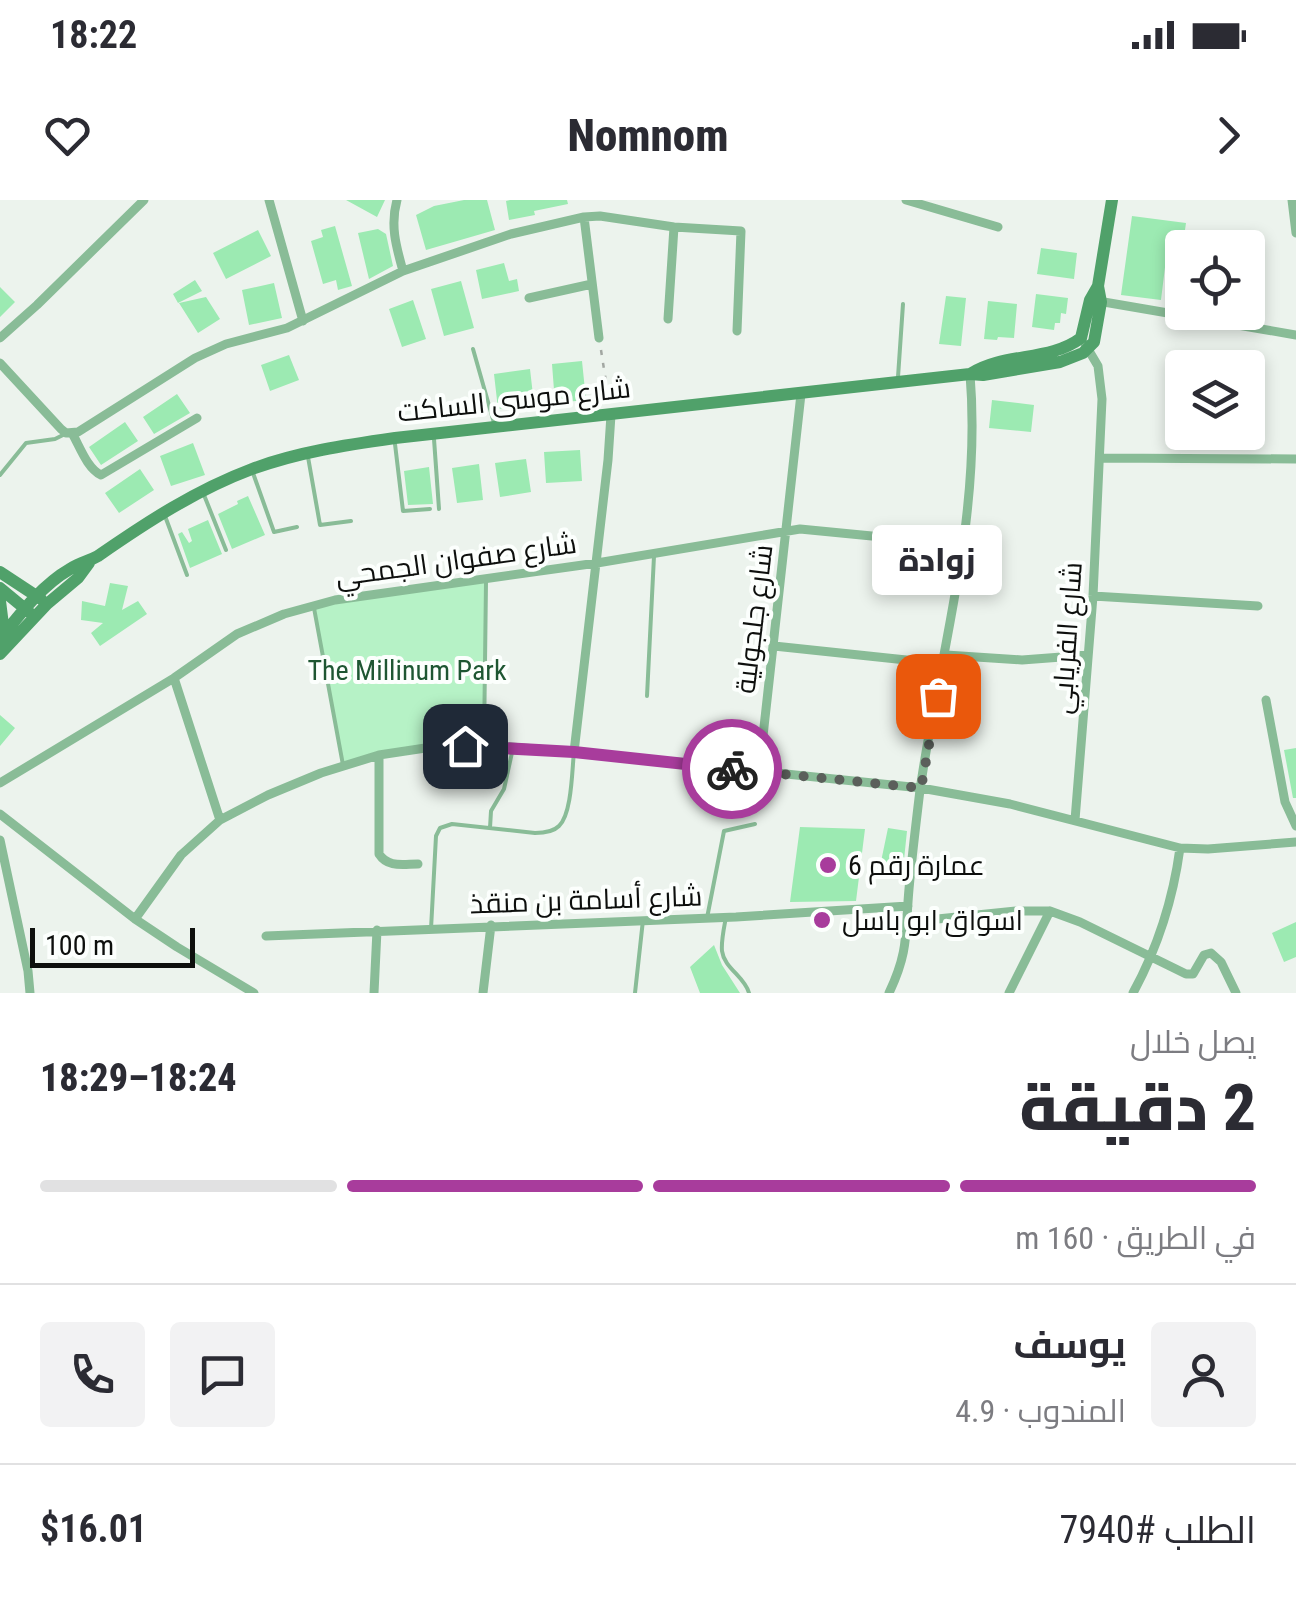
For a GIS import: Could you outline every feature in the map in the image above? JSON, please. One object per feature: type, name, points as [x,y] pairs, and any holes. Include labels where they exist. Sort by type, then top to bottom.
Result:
[{"type":"street","points":[[0,338],[144,200]]},
{"type":"street","points":[[269,200],[303,321]]},
{"type":"street","points":[[397,200],[394,236],[403,271]]},
{"type":"street","points":[[906,200],[998,227]]},
{"type":"street","points":[[1085,343],[1094,342],[1096,301],[1112,200]]},
{"type":"street","points":[[1292,200],[1296,233]]},
{"type":"street","points":[[69,433],[83,429],[195,358],[226,344],[272,334],[403,271],[511,234],[584,217],[614,216],[674,227],[741,231],[737,331]]},
{"type":"street","points":[[584,217],[599,338]]},
{"type":"street","points":[[668,319],[674,227]]},
{"type":"street","points":[[530,298],[592,284]]},
{"type":"street","points":[[1096,301],[1296,335]]},
{"type":"street","name":"شارع موسى الساكت","points":[[0,654],[42,600],[78,578],[90,560],[164,511],[251,469],[307,452],[394,438],[970,374],[981,366],[1085,343]]},
{"type":"street","name":"شارع الفريابي","points":[[1075,820],[1100,458],[1101,380],[1085,343]]},
{"type":"street","points":[[0,363],[57,426],[69,433],[97,474],[197,418]]},
{"type":"street","points":[[888,993],[905,953],[921,788],[964,545],[972,444],[970,374]]},
{"type":"street","name":"شارع جلجولية","points":[[759,772],[801,394]]},
{"type":"street","points":[[574,752],[610,414]]},
{"type":"street","points":[[1100,458],[1296,459]]},
{"type":"street","name":"شارع صفوان الجمحي","points":[[0,784],[174,678],[237,634],[313,605],[788,530],[964,545]]},
{"type":"street","points":[[0,572],[42,600]]},
{"type":"street","points":[[0,588],[30,613]]},
{"type":"street","points":[[1093,596],[1258,606]]},
{"type":"street","points":[[0,601],[2,637]]},
{"type":"street","name":"شارع موسى الساكت","points":[[2,637],[30,613]]},
{"type":"street","points":[[774,646],[945,659],[1022,660],[1088,655]]},
{"type":"street","points":[[174,678],[220,820]]},
{"type":"street","points":[[135,918],[182,856],[220,820],[268,795],[343,766],[432,748],[484,745],[574,752],[921,788],[1010,804],[1180,848],[1296,842],[1296,827],[1286,802],[1266,700]]},
{"type":"street","points":[[380,756],[378,854],[391,864],[418,864]]},
{"type":"street","points":[[0,814],[135,918],[254,993]]},
{"type":"street","points":[[0,840],[30,993]]},
{"type":"street","points":[[1133,993],[1169,909],[1180,848]]},
{"type":"street","name":"شارع أسامة بن منقذ","points":[[266,936],[908,906]]},
{"type":"street","points":[[908,922],[1050,911],[1189,974],[1204,955],[1211,954],[1221,962],[1236,993]]},
{"type":"street","points":[[1009,993],[1050,911]]},
{"type":"street","points":[[483,993],[491,925]]},
{"type":"street","points":[[374,993],[377,930]]},
{"type":"lane","points":[[898,382],[903,304]]},
{"type":"lane","points":[[472,349],[496,427]]},
{"type":"lane","points":[[0,475],[26,443],[69,433]]},
{"type":"lane","points":[[434,434],[439,509]]},
{"type":"lane","points":[[394,438],[403,511],[430,509]]},
{"type":"lane","points":[[307,452],[320,525],[351,521]]},
{"type":"lane","points":[[251,469],[274,532],[297,527]]},
{"type":"lane","points":[[203,491],[226,550]]},
{"type":"lane","points":[[164,511],[187,576]]},
{"type":"lane","points":[[647,696],[654,553]]},
{"type":"lane","points":[[484,745],[486,577]]},
{"type":"lane","points":[[313,605],[343,766]]},
{"type":"lane","points":[[490,828],[491,811],[504,789],[512,748]]},
{"type":"lane","points":[[432,928],[436,836],[440,828],[452,824],[535,833],[560,826],[568,809],[574,752]]},
{"type":"lane","points":[[707,918],[724,831],[755,824]]},
{"type":"lane","points":[[726,917],[722,953],[748,986],[749,993]]},
{"type":"lane","points":[[635,993],[644,920]]},
{"type":"path","points":[[599,338],[610,414]]},
{"type":"green space","name":"The Millinum Park","points":[[486,577],[484,745],[432,747],[343,765],[313,605]]},
{"type":"building","points":[[346,200],[385,200],[377,217]]},
{"type":"building","points":[[487,200],[495,230],[426,250],[416,215],[434,206]]},
{"type":"building","points":[[567,200],[568,204],[509,220],[506,201]]},
{"type":"building","points":[[1132,216],[1186,223],[1185,230],[1165,230],[1161,300],[1121,295]]},
{"type":"building","points":[[335,226],[352,286],[338,290],[336,280],[323,284],[311,241],[323,237],[321,230]]},
{"type":"building","points":[[378,229],[386,234],[393,266],[369,279],[358,233]]},
{"type":"building","points":[[258,230],[271,256],[226,279],[213,253]]},
{"type":"building","points":[[1041,248],[1077,253],[1074,279],[1037,274]]},
{"type":"building","points":[[504,263],[509,281],[517,279],[519,291],[482,299],[476,270]]},
{"type":"building","points":[[195,280],[202,291],[178,303],[173,294]]},
{"type":"building","points":[[461,281],[474,328],[444,336],[431,289]]},
{"type":"building","points":[[274,283],[282,318],[249,325],[242,290]]},
{"type":"building","points":[[0,287],[15,302],[0,317]]},
{"type":"building","points":[[1036,294],[1068,298],[1066,314],[1061,313],[1054,330],[1032,327]]},
{"type":"building","points":[[946,296],[966,298],[961,346],[939,344]]},
{"type":"building","points":[[206,297],[220,319],[198,333],[179,303]]},
{"type":"building","points":[[413,300],[426,339],[402,347],[389,309]]},
{"type":"building","points":[[988,301],[1017,304],[1014,338],[984,339]]},
{"type":"building","points":[[289,355],[299,380],[270,391],[261,365]]},
{"type":"building","points":[[582,361],[586,400],[555,403],[552,364]]},
{"type":"building","points":[[530,369],[534,404],[498,409],[494,374]]},
{"type":"building","points":[[177,394],[190,413],[154,434],[143,417]]},
{"type":"building","points":[[992,400],[1034,405],[1031,432],[989,428]]},
{"type":"building","points":[[125,422],[138,441],[101,465],[89,447]]},
{"type":"building","points":[[193,443],[205,475],[171,486],[160,456]]},
{"type":"building","points":[[580,450],[582,481],[546,483],[544,452]]},
{"type":"building","points":[[526,459],[531,492],[500,497],[495,463]]},
{"type":"building","points":[[479,464],[483,500],[457,503],[452,468]]},
{"type":"building","points":[[429,467],[433,504],[408,505],[404,471]]},
{"type":"building","points":[[140,469],[154,490],[119,513],[105,493]]},
{"type":"building","points":[[248,496],[265,535],[232,549],[218,514]]},
{"type":"building","points":[[208,520],[222,554],[190,568],[178,534],[182,532],[189,543],[192,541],[188,529]]},
{"type":"building","points":[[110,583],[128,586],[122,610],[138,601],[147,614],[100,646],[91,633],[103,623],[81,620],[82,601],[105,606]]},
{"type":"building","points":[[0,715],[15,728],[0,746]]},
{"type":"building","points":[[1296,748],[1296,798],[1293,798],[1284,750]]},
{"type":"building","name":"عمارة رقم 6","points":[[800,827],[865,829],[856,901],[790,902]]},
{"type":"building","points":[[888,828],[907,831],[902,879],[878,876]]},
{"type":"building","points":[[1296,922],[1296,957],[1284,962],[1272,933]]},
{"type":"building","points":[[714,945],[740,993],[700,993],[690,967]]},
{"type":"way so far","points":[[732,769],[921,788],[938,696]]},
{"type":"place","name":"زوادة","points":[[938,696]]},
{"type":"place","name":"عمارة رقم 6","points":[[828,865]]},
{"type":"place","name":"اسواق ابو باسل","points":[[822,920]]},
{"type":"route","points":[[465,746],[574,752],[732,769]]}]
